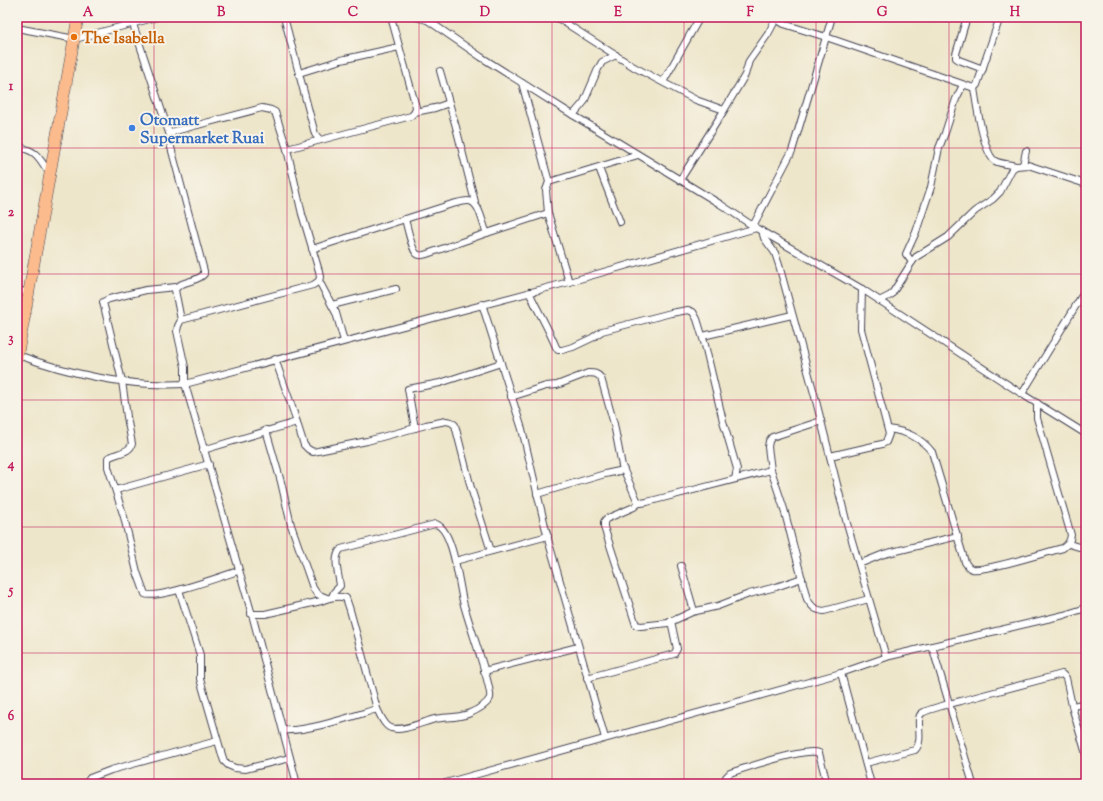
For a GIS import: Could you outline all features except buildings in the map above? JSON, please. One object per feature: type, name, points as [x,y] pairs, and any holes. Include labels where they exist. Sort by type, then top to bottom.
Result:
[{"type":"highway","points":[[17,356],[78,17]]},
{"type":"street","points":[[17,28],[75,39],[157,17]]},
{"type":"street","points":[[284,17],[315,134],[320,140]]},
{"type":"street","points":[[391,17],[416,107],[415,112]]},
{"type":"street","points":[[416,17],[426,19],[481,57],[573,115],[638,155],[651,161],[757,228],[862,289],[1086,434]]},
{"type":"street","points":[[556,17],[634,67],[696,100],[724,110]]},
{"type":"street","points":[[663,82],[700,17]]},
{"type":"street","points":[[17,356],[69,371],[122,381],[152,384],[185,384],[569,282],[757,228],[792,151],[832,17]]},
{"type":"street","points":[[967,17],[956,58],[983,69]]},
{"type":"street","points":[[974,88],[978,84],[1000,17]]},
{"type":"street","points":[[680,180],[745,75],[749,61],[777,18],[784,24],[974,88]]},
{"type":"street","points":[[133,24],[170,136],[170,147],[204,274],[199,279],[176,287],[146,290],[109,299],[103,302],[122,381],[131,446],[128,450],[108,458],[108,467],[116,490],[131,553],[143,591],[148,596],[179,590],[238,571]]},
{"type":"street","points":[[299,73],[340,60],[399,47]]},
{"type":"street","points":[[573,115],[584,102],[602,62],[616,55]]},
{"type":"street","points":[[440,71],[475,202],[478,206],[487,233]]},
{"type":"street","points":[[522,83],[549,182],[546,190],[548,213],[569,282]]},
{"type":"street","points":[[912,262],[906,254],[916,232],[931,187],[939,148],[956,98],[963,85]]},
{"type":"street","points":[[974,88],[981,130],[990,156],[995,161],[1028,165],[1086,184]]},
{"type":"street","points":[[287,149],[411,116],[415,112],[435,108],[449,103]]},
{"type":"street","points":[[170,136],[175,131],[262,108],[267,108],[275,112],[287,149],[302,214],[319,271],[319,281],[336,313],[344,341]]},
{"type":"street","points":[[311,143],[315,134]]},
{"type":"street","points":[[17,147],[33,151],[50,174]]},
{"type":"street","points":[[879,301],[891,295],[916,257],[948,237],[975,211],[993,199],[1000,192],[1012,169],[1020,165],[1026,151]]},
{"type":"street","points":[[549,182],[638,155]]},
{"type":"street","points":[[599,168],[620,222]]},
{"type":"street","points":[[312,249],[452,204],[470,201],[475,202]]},
{"type":"street","points":[[405,219],[414,249],[416,254],[419,255],[427,254],[548,213]]},
{"type":"street","points":[[757,228],[775,253],[821,420],[846,520],[886,657]]},
{"type":"street","points":[[181,320],[313,285],[319,281]]},
{"type":"street","points":[[176,287],[175,293],[181,320],[177,331],[185,367],[185,384],[209,464],[238,571],[252,614],[297,784]]},
{"type":"street","points":[[332,305],[396,289]]},
{"type":"street","points":[[830,456],[882,444],[888,439],[888,429],[861,329],[862,289]]},
{"type":"street","points":[[1022,394],[1086,289]]},
{"type":"street","points":[[17,290],[29,293]]},
{"type":"street","points":[[529,292],[558,350],[581,344],[602,332],[671,313],[688,310],[693,312],[698,319],[722,421],[737,469],[735,480]]},
{"type":"street","points":[[482,304],[526,442],[548,536],[578,647],[605,738]]},
{"type":"street","points":[[702,336],[792,315]]},
{"type":"street","points":[[275,359],[304,445],[313,452],[367,441],[446,421],[451,422],[454,425],[471,488],[491,551]]},
{"type":"street","points":[[415,428],[408,389],[440,383],[501,364]]},
{"type":"street","points":[[511,396],[546,386],[557,385],[588,373],[598,374],[614,424],[619,455],[637,500],[640,502]]},
{"type":"street","points":[[888,429],[915,437],[925,443],[932,452],[965,562],[968,567],[973,569],[989,568],[1063,548],[1069,544],[1071,535],[1037,418],[1037,403]]},
{"type":"street","points":[[821,420],[772,438],[768,447],[771,470],[784,510],[807,600],[812,607],[818,611],[824,611],[869,599]]},
{"type":"street","points":[[204,450],[266,430],[297,422]]},
{"type":"street","points":[[266,430],[281,482],[291,525],[313,588],[317,594],[330,598]]},
{"type":"street","points":[[116,490],[209,464]]},
{"type":"street","points":[[737,469],[750,475]]},
{"type":"street","points":[[537,494],[624,470]]},
{"type":"street","points":[[771,470],[647,502],[640,502],[634,507],[606,519],[604,526],[636,625],[661,624],[694,611],[718,606],[749,594],[802,578]]},
{"type":"street","points":[[252,614],[265,614],[340,596],[346,598],[377,708],[390,728],[405,728],[435,719],[468,714],[487,702],[489,699],[489,688],[466,615],[458,584],[455,561],[448,539],[439,525],[435,524],[341,549],[337,555],[340,586],[330,598]]},
{"type":"street","points":[[455,561],[548,536]]},
{"type":"street","points":[[859,564],[884,554],[958,536]]},
{"type":"street","points":[[1069,544],[1079,547],[1086,545]]},
{"type":"street","points":[[681,566],[694,611]]},
{"type":"street","points":[[179,590],[200,655],[200,679],[224,761],[235,768],[245,769],[290,758]]},
{"type":"street","points":[[442,784],[841,673],[886,657],[1064,615],[1086,608]]},
{"type":"street","points":[[587,678],[674,654],[677,649],[671,621]]},
{"type":"street","points":[[932,646],[973,784]]},
{"type":"street","points":[[484,671],[578,647]]},
{"type":"street","points":[[841,673],[872,784]]},
{"type":"street","points":[[866,763],[915,750],[920,739],[919,717],[922,713],[949,704],[1062,674],[1066,678],[1072,706],[1086,754]]},
{"type":"street","points":[[1072,706],[1086,703]]},
{"type":"street","points":[[283,730],[326,724],[377,708]]},
{"type":"street","points":[[86,784],[90,778],[111,770],[217,741]]},
{"type":"street","points":[[726,784],[726,777],[730,773],[785,757],[814,751],[819,752],[827,784]]},
{"type":"place","name":"The Isabella","points":[[74,37]]},
{"type":"place","name":"Otomatt Supermarket Ruai","points":[[132,128]]}]
